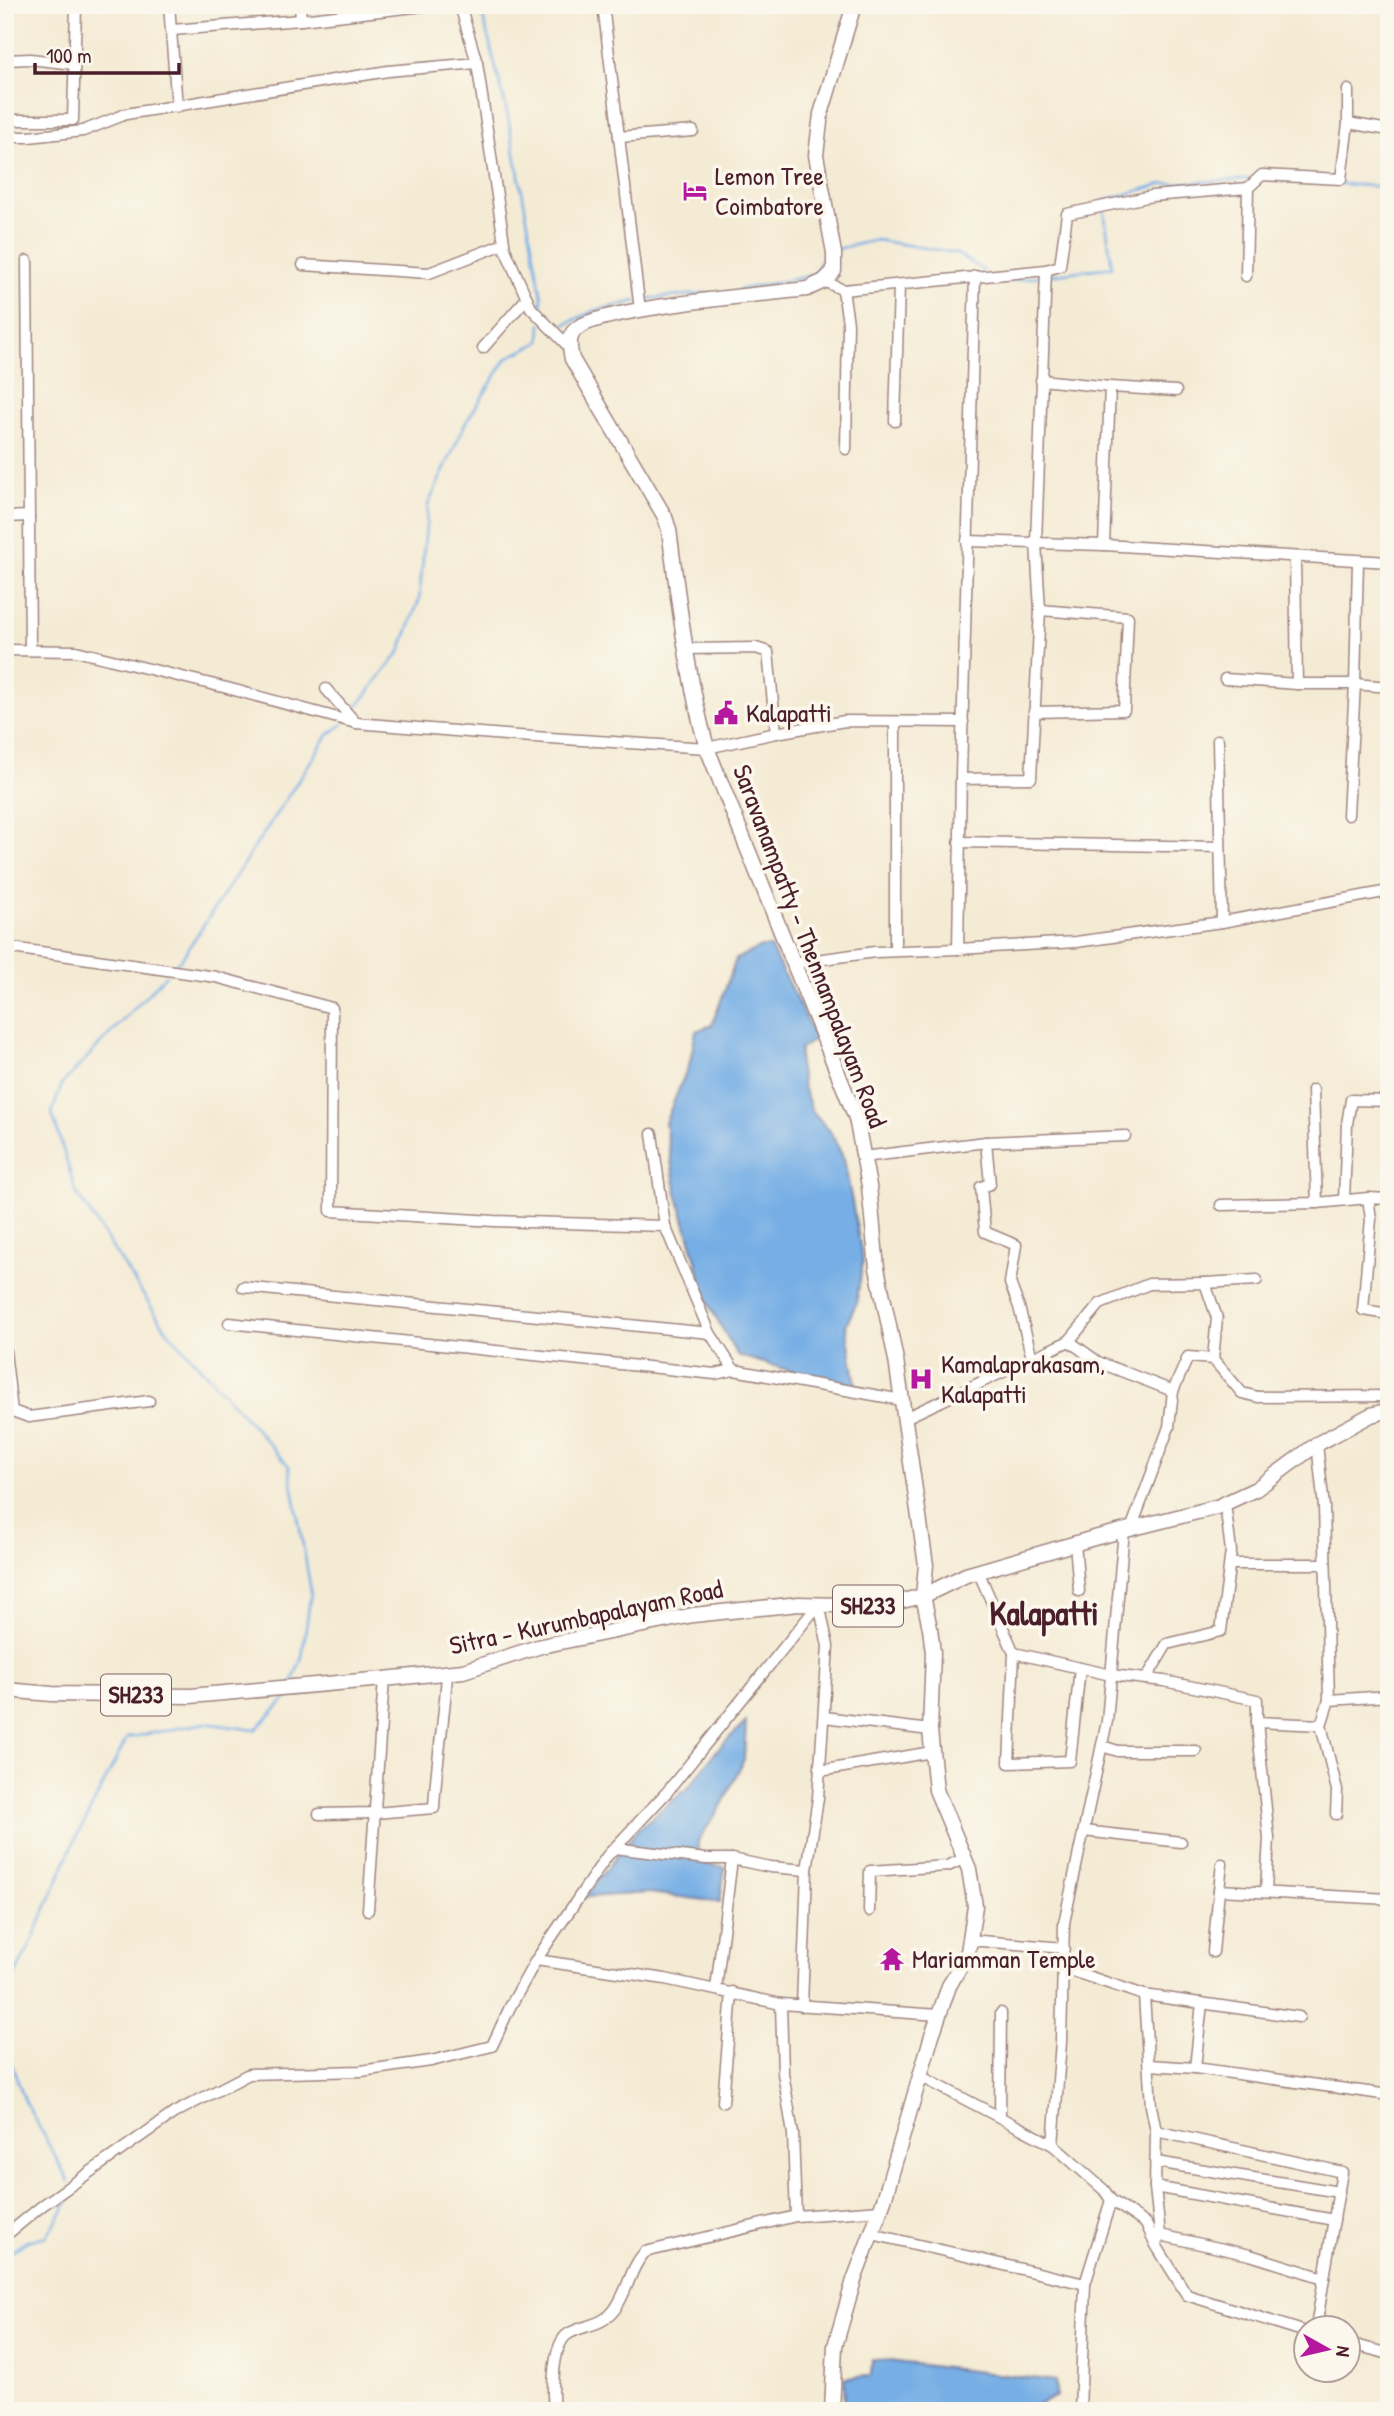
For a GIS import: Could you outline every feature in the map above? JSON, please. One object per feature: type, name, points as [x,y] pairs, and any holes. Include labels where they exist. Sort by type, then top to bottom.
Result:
[{"type":"main road","points":[[565,342],[576,328],[639,304],[807,289],[824,281],[834,271],[833,249],[816,155],[821,114],[854,5]]},
{"type":"main road","name":"Saravanampatty - Thennampalayam Road","points":[[565,342],[572,359],[665,517],[685,649],[707,748],[856,1118],[869,1186],[877,1268],[905,1418],[926,1565],[923,1596],[933,1653],[930,1730],[936,1790],[969,1869],[975,1906],[968,1952],[949,1986],[939,2015],[881,2210],[854,2280],[835,2346],[832,2411]]},
{"type":"main road","name":"Sitra - Kurumbapalayam Road","points":[[5,1690],[52,1694],[190,1696],[384,1679],[463,1671],[541,1646],[693,1615],[799,1604],[881,1606],[923,1596],[978,1571],[1225,1503],[1256,1489],[1317,1444],[1371,1415],[1389,1410]]},
{"type":"street","points":[[5,120],[73,120],[76,5]]},
{"type":"street","points":[[169,5],[177,107]]},
{"type":"street","points":[[300,5],[301,20]]},
{"type":"street","points":[[172,30],[301,20],[432,5]]},
{"type":"street","points":[[460,5],[477,63],[504,244],[529,303],[565,342]]},
{"type":"street","points":[[603,5],[639,304]]},
{"type":"street","points":[[5,60],[74,64]]},
{"type":"street","points":[[5,136],[29,137],[83,131],[126,114],[388,71],[477,63]]},
{"type":"street","points":[[824,281],[843,290],[983,275],[1046,273],[1060,266],[1067,214],[1152,196],[1254,182],[1341,179],[1348,123],[1348,90]]},
{"type":"street","points":[[1348,123],[1389,130]]},
{"type":"street","points":[[619,137],[693,131]]},
{"type":"street","points":[[1246,275],[1254,182]]},
{"type":"street","points":[[303,265],[429,274],[504,244]]},
{"type":"street","points":[[27,261],[30,650]]},
{"type":"street","points":[[961,779],[1031,778],[1040,610],[1036,543],[1046,273]]},
{"type":"street","points":[[958,949],[967,541],[983,275]]},
{"type":"street","points":[[895,421],[899,286]]},
{"type":"street","points":[[843,290],[849,352],[846,449]]},
{"type":"street","points":[[483,348],[529,303]]},
{"type":"street","points":[[1041,380],[1176,391]]},
{"type":"street","points":[[1104,545],[1110,387]]},
{"type":"street","points":[[5,517],[29,516]]},
{"type":"street","points":[[967,541],[1104,545],[1389,562]]},
{"type":"street","points":[[1295,558],[1297,684]]},
{"type":"street","points":[[1348,814],[1358,561]]},
{"type":"street","points":[[1034,712],[1124,710],[1128,617],[1040,610]]},
{"type":"street","points":[[685,649],[756,648],[768,652],[776,733]]},
{"type":"street","points":[[5,650],[76,651],[355,722],[707,748],[845,720],[962,722]]},
{"type":"street","points":[[1225,679],[1389,687]]},
{"type":"street","points":[[326,689],[355,722]]},
{"type":"street","points":[[895,722],[895,951]]},
{"type":"street","points":[[1218,740],[1222,922]]},
{"type":"street","points":[[960,842],[1219,847]]},
{"type":"street","points":[[794,963],[895,951],[1076,942],[1222,922],[1389,891]]},
{"type":"street","points":[[5,947],[216,977],[332,1008],[331,1211],[665,1226]]},
{"type":"street","points":[[1314,1090],[1317,1203]]},
{"type":"street","points":[[1344,1200],[1347,1124],[1351,1100],[1389,1101]]},
{"type":"street","points":[[652,1134],[665,1226],[710,1333],[734,1370]]},
{"type":"street","points":[[863,1157],[986,1142],[1125,1136]]},
{"type":"street","points":[[986,1142],[990,1184],[981,1187],[985,1232],[1016,1245],[1010,1283],[1032,1358]]},
{"type":"street","points":[[1368,1198],[1371,1219],[1363,1310],[1389,1314]]},
{"type":"street","points":[[1221,1205],[1389,1199]]},
{"type":"street","points":[[905,1418],[1069,1341],[1100,1304],[1149,1284],[1257,1280]]},
{"type":"street","points":[[1205,1283],[1217,1318],[1213,1359]]},
{"type":"street","points":[[243,1287],[710,1333]]},
{"type":"street","points":[[229,1323],[715,1374],[734,1370],[902,1400]]},
{"type":"street","points":[[1069,1341],[1098,1362],[1173,1391]]},
{"type":"street","points":[[5,1351],[9,1411],[29,1417],[149,1401]]},
{"type":"street","points":[[1053,2145],[1061,2042],[1064,1923],[1107,1721],[1127,1530],[1169,1427],[1173,1391],[1188,1357],[1213,1359],[1242,1393],[1258,1396],[1389,1395]]},
{"type":"street","points":[[1317,1444],[1324,1507],[1329,1700],[1321,1725],[1337,1790],[1336,1814]]},
{"type":"street","points":[[1146,1679],[1167,1644],[1221,1631],[1231,1551],[1225,1503]]},
{"type":"street","points":[[1075,1543],[1079,1591]]},
{"type":"street","points":[[1230,1564],[1324,1564]]},
{"type":"street","points":[[978,1571],[1014,1653],[1009,1763],[1070,1761],[1080,1668]]},
{"type":"street","points":[[802,2006],[807,1870],[818,1798],[828,1646],[819,1604]]},
{"type":"street","points":[[5,2236],[44,2205],[174,2113],[249,2074],[361,2071],[431,2061],[492,2046],[536,1961],[607,1856],[667,1793],[819,1604]]},
{"type":"street","points":[[1014,1653],[1111,1675],[1164,1681],[1257,1700],[1269,1838],[1266,1891]]},
{"type":"street","points":[[319,1814],[434,1808],[437,1752],[447,1672]]},
{"type":"street","points":[[368,1910],[384,1679]]},
{"type":"street","points":[[1329,1700],[1389,1696]]},
{"type":"street","points":[[824,1717],[930,1730]]},
{"type":"street","points":[[1257,1723],[1321,1725]]},
{"type":"street","points":[[1102,1746],[1118,1751],[1196,1751]]},
{"type":"street","points":[[820,1771],[932,1752]]},
{"type":"street","points":[[1084,1831],[1181,1842]]},
{"type":"street","points":[[614,1849],[706,1859],[732,1859],[771,1867],[807,1870]]},
{"type":"street","points":[[869,1911],[870,1871],[948,1866],[965,1858]]},
{"type":"street","points":[[716,1989],[732,1859]]},
{"type":"street","points":[[1213,1952],[1222,1864]]},
{"type":"street","points":[[1219,1890],[1389,1899]]},
{"type":"street","points":[[969,1940],[1063,1948]]},
{"type":"street","points":[[536,1961],[665,1979],[781,2004],[939,2015]]},
{"type":"street","points":[[1063,1968],[1144,1995],[1299,2017]]},
{"type":"street","points":[[723,2102],[732,1992]]},
{"type":"street","points":[[1144,1995],[1151,2106],[1156,2131],[1158,2240]]},
{"type":"street","points":[[1195,2068],[1202,2003]]},
{"type":"street","points":[[781,2004],[783,2073],[793,2134],[796,2216]]},
{"type":"street","points":[[1000,2117],[1001,2013]]},
{"type":"street","points":[[1149,2065],[1195,2068],[1389,2095]]},
{"type":"street","points":[[920,2076],[1053,2145],[1104,2190],[1111,2200],[1146,2224],[1158,2240],[1188,2295],[1292,2327]]},
{"type":"street","points":[[1156,2131],[1342,2172],[1318,2314]]},
{"type":"street","points":[[1156,2162],[1339,2192]]},
{"type":"street","points":[[1155,2187],[1334,2220]]},
{"type":"street","points":[[1080,2411],[1085,2284],[1111,2200]]},
{"type":"street","points":[[554,2411],[552,2392],[558,2348],[567,2334],[596,2325],[614,2309],[638,2260],[645,2252],[796,2216],[881,2210]]},
{"type":"street","points":[[872,2234],[1085,2284]]},
{"type":"street","points":[[1158,2240],[1250,2255],[1324,2278]]},
{"type":"street","points":[[1362,2347],[1389,2354]]},
{"type":"water","points":[[761,947],[770,947],[815,1039],[800,1049],[799,1065],[803,1087],[813,1113],[830,1131],[844,1159],[863,1261],[856,1304],[846,1325],[856,1385],[808,1376],[737,1355],[708,1303],[676,1190],[665,1123],[690,1062],[696,1031],[712,1025],[736,959]]},
{"type":"water","points":[[746,1722],[744,1759],[723,1803],[698,1841],[699,1863],[725,1867],[720,1902],[649,1893],[585,1897],[638,1829],[689,1787],[718,1749]]},
{"type":"water","points":[[872,2359],[1056,2381],[1056,2396],[1025,2411],[845,2411],[844,2378],[871,2376]]},
{"type":"waterway","points":[[480,5],[507,112],[542,297],[541,314]]},
{"type":"waterway","points":[[1103,203],[1162,184],[1253,179]]},
{"type":"waterway","points":[[1340,184],[1389,187]]},
{"type":"waterway","points":[[1048,275],[1112,267],[1104,209]]},
{"type":"waterway","points":[[837,249],[876,240],[956,253],[984,271]]},
{"type":"waterway","points":[[738,290],[814,275],[828,252]]},
{"type":"waterway","points":[[991,279],[995,283],[1041,276]]},
{"type":"waterway","points":[[644,299],[710,293]]},
{"type":"waterway","points":[[555,329],[594,311],[637,301]]},
{"type":"waterway","points":[[351,714],[400,652],[419,600],[428,505],[466,422],[507,358],[540,342],[541,324]]},
{"type":"waterway","points":[[173,967],[182,958],[328,735],[343,724]]},
{"type":"waterway","points":[[166,975],[62,1084],[52,1113],[76,1192],[165,1328],[289,1466],[311,1591],[302,1657],[292,1683]]},
{"type":"waterway","points":[[5,1993],[29,1948],[75,1840],[127,1738],[205,1723],[255,1730],[286,1699],[288,1692]]},
{"type":"waterway","points":[[5,2046],[25,2101],[69,2182]]},
{"type":"waterway","points":[[5,2256],[27,2241],[47,2236],[74,2192],[72,2188]]},
{"type":"place","name":"Lemon Tree Coimbatore","points":[[695,191]]},
{"type":"place","name":"Kalapatti","points":[[726,713]]},
{"type":"place","name":"Kamalaprakasam, Kalapatti","points":[[921,1379]]},
{"type":"place","name":"Mariamman Temple","points":[[892,1959]]},
{"type":"district","name":"Kalapatti","points":[[1044,1613]]}]
